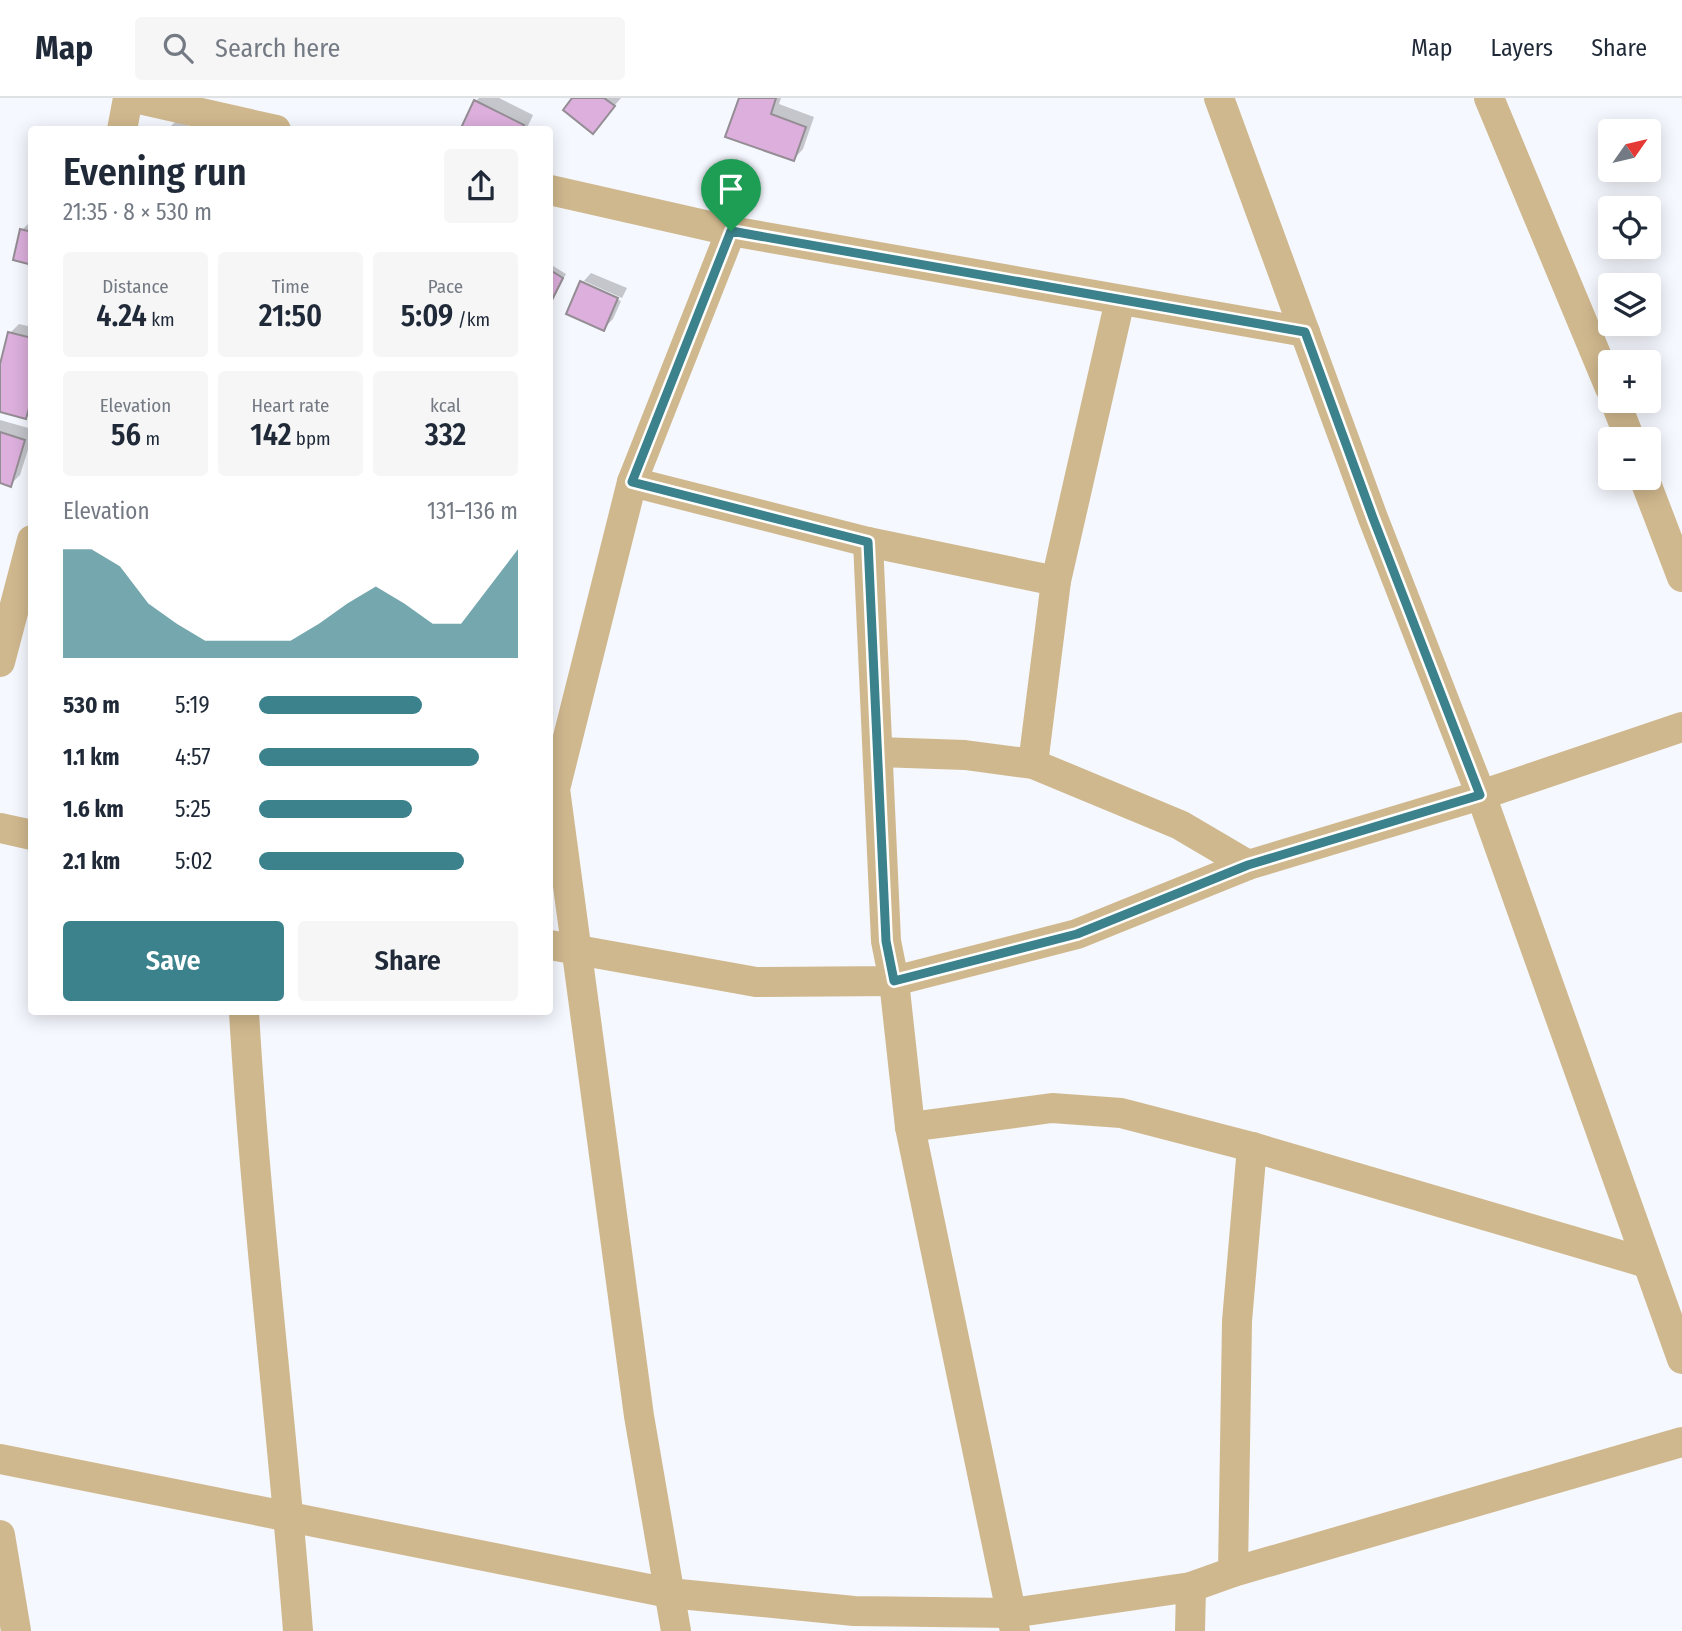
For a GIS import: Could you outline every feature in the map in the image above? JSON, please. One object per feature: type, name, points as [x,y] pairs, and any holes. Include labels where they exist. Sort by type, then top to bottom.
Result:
[{"type":"street","points":[[123,126],[128,98]]},
{"type":"street","points":[[135,98],[258,126]]},
{"type":"street","points":[[1219,98],[1373,518],[1480,795],[1682,1359]]},
{"type":"street","points":[[1489,98],[1598,359]]},
{"type":"street","points":[[553,192],[731,231],[1305,332]]},
{"type":"street","points":[[676,1631],[563,948],[555,789],[632,482],[731,231]]},
{"type":"street","points":[[1033,764],[1056,581],[1120,300]]},
{"type":"street","points":[[632,482],[868,542],[1056,581]]},
{"type":"street","points":[[1649,490],[1682,577]]},
{"type":"street","points":[[868,542],[886,941],[894,981],[910,1127],[1014,1622]]},
{"type":"street","points":[[0,662],[28,555]]},
{"type":"street","points":[[563,948],[756,982],[894,981],[1077,934],[1248,865],[1480,795],[1682,727]]},
{"type":"street","points":[[878,752],[965,755],[1033,764],[1180,825],[1248,865]]},
{"type":"street","points":[[0,828],[28,834]]},
{"type":"street","points":[[243,1015],[248,1097],[298,1631]]},
{"type":"street","points":[[910,1127],[1052,1108],[1121,1113],[1252,1147],[1647,1263]]},
{"type":"street","points":[[1233,1572],[1237,1321],[1252,1147]]},
{"type":"street","points":[[0,1459],[669,1594],[1014,1622],[1191,1587],[1233,1572],[1682,1442]]},
{"type":"street","points":[[0,1535],[16,1631]]},
{"type":"street","points":[[1190,1631],[1191,1587]]},
{"type":"building","points":[[572,98],[604,98],[615,106],[593,134],[563,110]]},
{"type":"building","points":[[739,98],[776,98],[771,114],[806,127],[794,161],[725,137]]},
{"type":"building","points":[[474,100],[524,125],[524,126],[462,126]]},
{"type":"building","points":[[20,229],[28,231],[28,264],[13,260]]},
{"type":"building","points":[[553,272],[563,278],[553,298]]},
{"type":"building","points":[[580,281],[618,298],[604,331],[566,314]]},
{"type":"building","points":[[8,332],[28,337],[26,419],[0,412],[0,364]]},
{"type":"building","points":[[0,432],[25,440],[11,487],[0,483]]},
{"type":"route","points":[[731,231],[1305,332],[1373,518],[1480,795],[1248,865],[1077,934],[894,981],[886,941],[868,542],[632,482],[731,231]]}]
